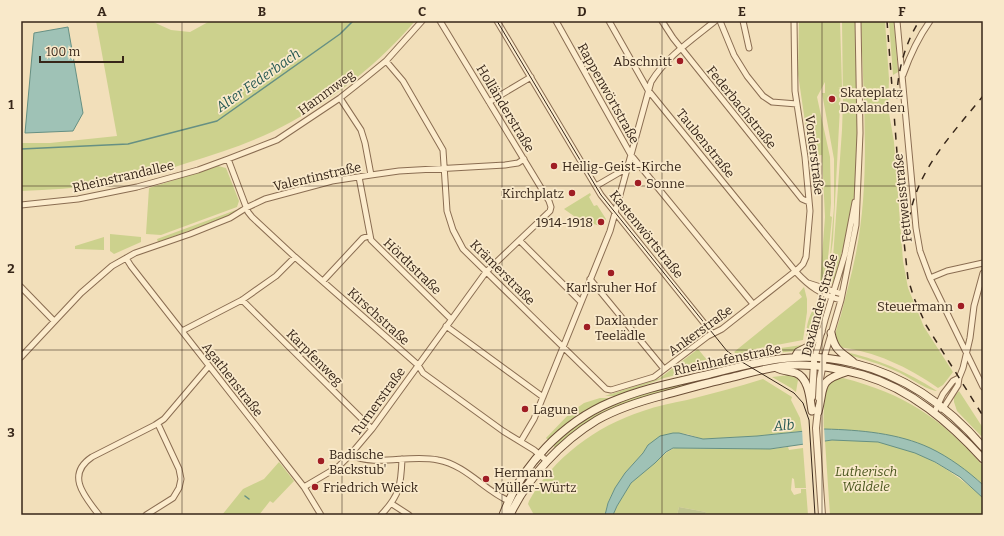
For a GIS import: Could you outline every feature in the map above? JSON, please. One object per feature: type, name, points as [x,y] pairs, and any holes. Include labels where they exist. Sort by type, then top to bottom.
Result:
[{"type":"main road","points":[[795,357],[798,352],[808,347],[821,332]]},
{"type":"main road","points":[[831,333],[833,343],[837,350],[853,362]]},
{"type":"main road","name":"Rheinhafenstraße","points":[[503,515],[515,488],[540,455],[571,425],[590,413],[610,402],[648,389],[772,359],[815,357],[853,362],[895,377],[938,402],[983,447]]},
{"type":"main road","name":"Rheinhafenstraße","points":[[510,515],[530,482],[547,461],[577,434],[597,420],[634,404],[702,384],[794,365],[822,367],[847,372],[891,386],[919,402],[934,413],[957,432],[983,459]]},
{"type":"main road","points":[[775,368],[802,376],[807,385],[815,411]]},
{"type":"main road","points":[[815,411],[826,381],[836,375],[847,372]]},
{"type":"street","name":"Hammweg","points":[[228,159],[277,140],[340,98],[386,61],[422,21]]},
{"type":"street","name":"Holländerstraße","points":[[440,21],[524,158],[551,207]]},
{"type":"street","name":"Kastenwörtstraße","points":[[497,21],[596,186],[615,213],[712,333]]},
{"type":"street","name":"Rappenwörtstraße","points":[[556,21],[631,155],[753,304]]},
{"type":"street","name":"Taubenstraße","points":[[609,21],[648,90],[796,272]]},
{"type":"street","name":"Federbachstraße","points":[[662,21],[673,38],[802,199],[810,202]]},
{"type":"street","points":[[521,441],[531,425],[564,348],[610,231],[648,90],[656,74],[668,60],[715,21]]},
{"type":"street","points":[[720,21],[734,55],[747,76],[763,96],[772,102],[797,104]]},
{"type":"street","points":[[743,21],[749,48]]},
{"type":"street","name":"Vorderstraße","points":[[794,21],[794,79],[810,202],[806,257],[804,264],[796,272]]},
{"type":"street","name":"Daxlander Straße","points":[[822,515],[816,428],[814,421],[822,367],[841,297],[855,232],[860,133],[858,21]]},
{"type":"street","name":"Fettweisstraße","points":[[897,21],[917,238],[920,252],[930,278],[983,387]]},
{"type":"street","name":"Fettweisstraße","points":[[902,77],[912,49],[930,21]]},
{"type":"street","name":"Krämerstraße","points":[[386,61],[403,81],[442,148],[445,169],[446,206],[453,230],[463,249],[608,390]]},
{"type":"street","points":[[489,102],[531,77]]},
{"type":"street","points":[[340,98],[360,130],[365,143],[371,175]]},
{"type":"street","name":"Valentinstraße","points":[[21,356],[101,274],[112,266],[147,249],[230,218],[265,199],[332,181],[399,171],[513,164],[524,158]]},
{"type":"street","name":"Rheinstrandallee","points":[[21,205],[78,199],[111,193],[198,170],[228,159]]},
{"type":"street","name":"Kirschstraße","points":[[228,159],[246,208],[252,217],[295,257],[418,365],[423,374],[503,431],[521,441],[547,461]]},
{"type":"street","points":[[596,186],[628,168]]},
{"type":"street","name":"Hördtstraße","points":[[359,177],[369,236],[371,240],[451,319]]},
{"type":"street","name":"Daxlander Straße","points":[[815,411],[812,392],[815,357],[821,332],[845,254],[858,189]]},
{"type":"street","name":"Turnerstraße","points":[[304,487],[338,466],[350,455],[372,429],[486,272],[548,214],[551,207]]},
{"type":"street","points":[[324,281],[363,238],[369,236]]},
{"type":"street","points":[[520,240],[582,302]]},
{"type":"street","points":[[182,331],[242,300],[276,276],[295,257]]},
{"type":"street","name":"Agathenstraße","points":[[126,258],[304,487],[321,515]]},
{"type":"street","points":[[930,278],[947,270],[983,263]]},
{"type":"street","points":[[796,272],[818,292],[832,298],[841,297]]},
{"type":"street","name":"Ankerstraße","points":[[608,390],[650,379],[712,333],[722,329],[796,272]]},
{"type":"street","points":[[934,413],[944,408],[958,385],[967,355],[974,306],[983,273]]},
{"type":"street","points":[[590,279],[664,369]]},
{"type":"street","points":[[807,283],[834,291],[841,297]]},
{"type":"street","points":[[21,288],[54,321]]},
{"type":"street","name":"Karpfenweg","points":[[242,300],[372,429]]},
{"type":"street","points":[[446,326],[543,397]]},
{"type":"street","points":[[99,515],[84,495],[79,485],[79,474],[84,464],[92,457],[158,424],[209,366]]},
{"type":"street","points":[[934,413],[938,402],[953,381],[959,378]]},
{"type":"street","points":[[146,515],[173,498],[179,488],[181,479],[179,469],[158,424]]},
{"type":"street","points":[[350,455],[364,460],[402,458],[432,459],[450,463],[509,501]]},
{"type":"street","points":[[381,515],[392,504],[396,496],[401,482],[402,458]]},
{"type":"street","points":[[392,504],[409,515]]},
{"type":"green space","points":[[96,21],[151,21],[171,30],[190,32],[210,21],[415,21],[373,64],[342,89],[291,122],[254,140],[167,170],[126,180],[84,187],[21,191],[21,143],[50,143],[117,136]]},
{"type":"green space","points":[[799,21],[840,21],[842,87],[838,88],[841,88],[833,240],[829,269],[834,207],[834,159],[822,93],[825,93],[825,82],[817,97],[830,157],[830,216],[832,217],[827,269],[828,273],[824,283],[820,282],[825,217],[822,155],[810,156],[798,74]]},
{"type":"green space","points":[[842,21],[855,21],[858,104],[857,167],[854,199],[847,233],[835,277],[832,284],[827,286],[833,258],[842,130]]},
{"type":"green space","points":[[861,21],[885,21],[889,79],[888,107],[894,142],[903,261],[908,288],[924,327],[953,372],[943,385],[938,388],[915,373],[891,361],[865,352],[838,347],[835,340],[836,331],[851,276],[861,224],[865,166],[865,137]]},
{"type":"green space","points":[[889,21],[894,21],[898,72],[893,75]]},
{"type":"green space","points":[[218,166],[226,168],[239,201],[237,207],[161,235],[146,234],[149,188]]},
{"type":"green space","points":[[590,193],[591,195],[589,197],[594,206],[597,205],[606,219],[603,225],[600,226],[578,219],[564,209]]},
{"type":"green space","points":[[236,210],[238,211],[224,218],[158,242],[157,239]]},
{"type":"green space","points":[[110,234],[141,237],[141,242],[114,254],[110,251]]},
{"type":"green space","points":[[104,237],[104,250],[75,249],[75,246]]},
{"type":"green space","points":[[804,287],[807,299],[807,312],[803,340],[755,349],[748,352],[741,358],[734,352],[802,297],[799,293]]},
{"type":"green space","points":[[821,296],[824,303],[814,336],[808,344],[807,325],[814,307]]},
{"type":"green space","points":[[802,345],[804,346],[796,351],[766,354],[744,362],[741,360],[754,352]]},
{"type":"green space","points":[[698,349],[707,360],[711,358],[717,365],[664,378],[615,396],[605,396],[660,378]]},
{"type":"green space","points":[[842,351],[891,366],[914,377],[937,391],[923,386],[892,369],[846,354]]},
{"type":"green space","points":[[745,369],[747,370],[632,402],[556,449],[553,445],[588,418],[624,401],[650,392]]},
{"type":"green space","points":[[790,375],[798,380],[796,392],[772,377]]},
{"type":"green space","points":[[843,378],[865,384],[903,400],[937,421],[983,466],[983,485],[978,480],[912,441],[868,432],[824,429],[824,408],[827,387],[832,382]]},
{"type":"green space","points":[[763,379],[792,397],[791,400],[800,418],[802,431],[757,436],[703,439],[687,434],[673,433],[648,445],[615,488],[608,502],[605,515],[534,515],[528,504],[529,501],[550,471],[577,446],[609,425],[648,409]]},
{"type":"green space","points":[[959,391],[983,428],[983,438],[957,411],[954,397]]},
{"type":"green space","points":[[600,398],[615,398],[549,441],[546,438],[570,413],[584,403]]},
{"type":"green space","name":"Lutherisch Wäldele","points":[[861,440],[878,442],[906,449],[920,455],[958,477],[981,496],[983,498],[983,515],[830,515],[825,441]]},
{"type":"green space","points":[[788,447],[789,450],[803,448],[806,488],[795,488],[794,479],[792,478],[791,490],[794,495],[801,493],[801,489],[806,489],[808,515],[705,515],[706,512],[679,507],[677,515],[613,515],[631,483],[674,448],[770,449]]},
{"type":"green space","points":[[279,462],[294,481],[273,503],[270,501],[259,515],[222,515],[243,489],[264,479]]},
{"type":"green space","points":[[679,507],[706,512],[705,515],[677,515]]},
{"type":"water","points":[[68,27],[83,113],[73,131],[25,133],[34,33]]},
{"type":"water","points":[[825,429],[879,433],[905,439],[930,448],[958,465],[983,485],[983,498],[960,477],[935,462],[915,453],[878,442],[832,440],[770,449],[673,448],[666,452],[631,483],[613,515],[605,515],[608,503],[615,488],[625,473],[643,453],[648,445],[660,436],[679,433],[703,439],[757,436]]},
{"type":"pier","points":[[824,427],[825,443],[803,446],[802,429]]},
{"type":"waterway","name":"Alter Federbach","points":[[21,149],[128,144],[217,121],[340,34],[353,21]]},
{"type":"waterway","points":[[245,496],[249,499]]},
{"type":"tram line","points":[[497,21],[601,195],[727,351],[742,362],[794,393],[803,403],[809,420],[815,515]]},
{"type":"railway","points":[[887,21],[908,279],[914,298],[926,325],[983,416]]},
{"type":"railway","points":[[897,99],[898,79],[903,58],[919,21]]},
{"type":"railway","points":[[908,233],[910,213],[924,176],[945,143],[983,96]]},
{"type":"place","name":"Abschnitt","points":[[680,61]]},
{"type":"place","name":"Skateplatz Daxlanden","points":[[832,99]]},
{"type":"place","name":"Heilig-Geist-Kirche","points":[[554,166]]},
{"type":"place","name":"Sonne","points":[[638,183]]},
{"type":"place","name":"Kirchplatz","points":[[572,193]]},
{"type":"place","name":"1914-1918","points":[[601,222]]},
{"type":"place","name":"Karlsruher Hof","points":[[611,273]]},
{"type":"place","name":"Steuermann","points":[[961,306]]},
{"type":"place","name":"Daxlander Teelädle","points":[[587,327]]},
{"type":"place","name":"Lagune","points":[[525,409]]},
{"type":"place","name":"Badische Backstub'","points":[[321,461]]},
{"type":"place","name":"Hermann Müller-Würtz","points":[[486,479]]},
{"type":"place","name":"Friedrich Weick","points":[[315,487]]},
{"type":"water label","name":"Alb","points":[[784,425]]}]
